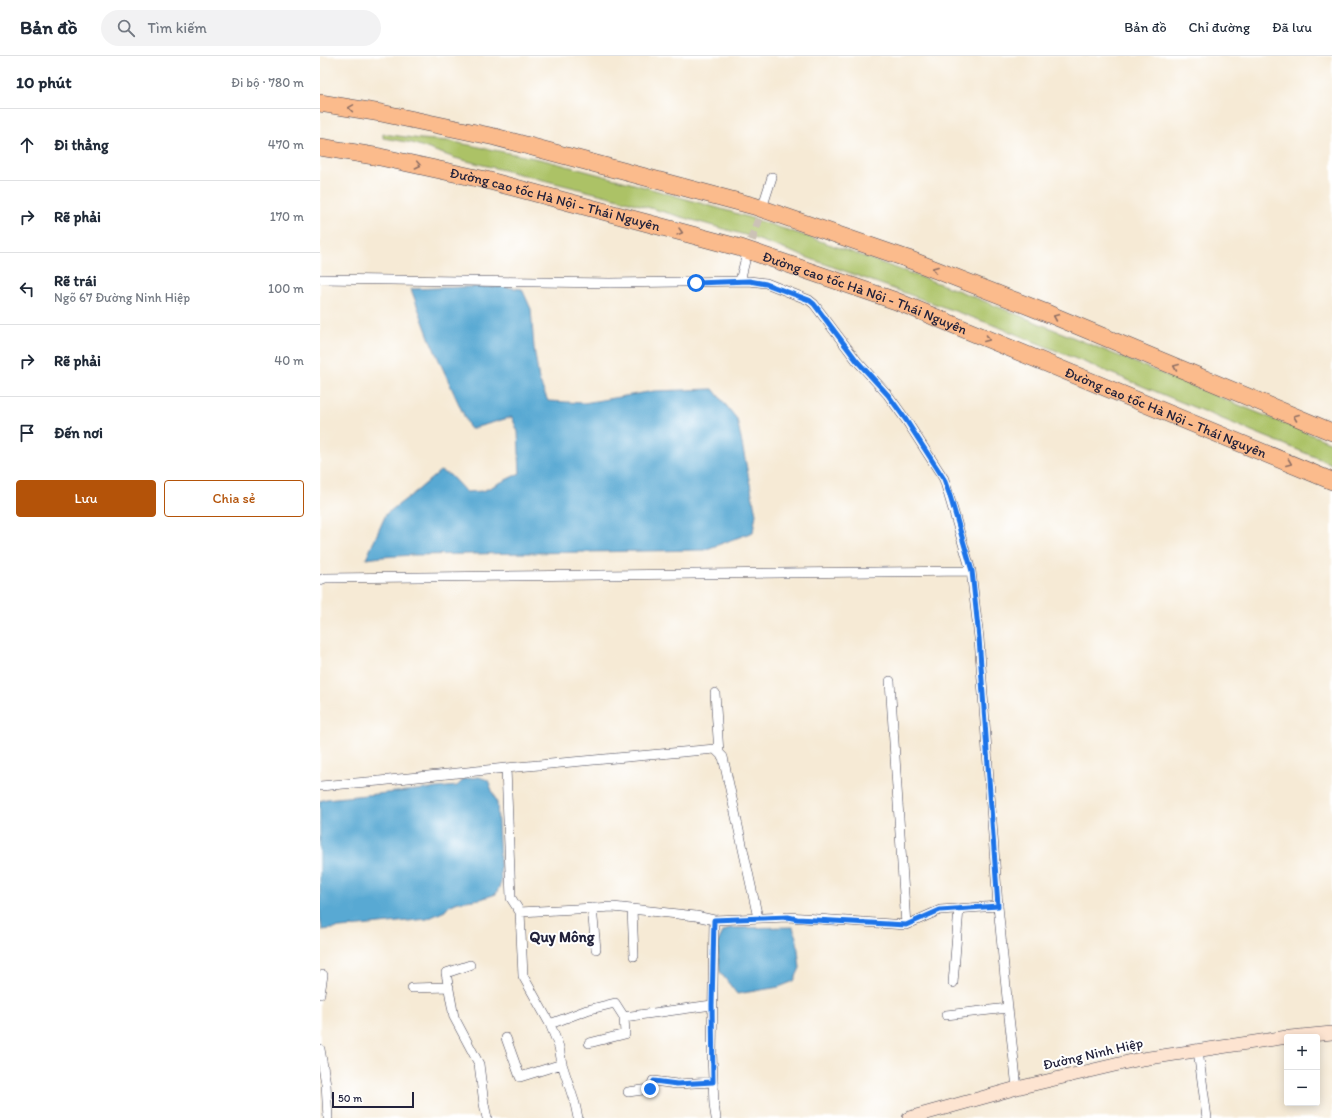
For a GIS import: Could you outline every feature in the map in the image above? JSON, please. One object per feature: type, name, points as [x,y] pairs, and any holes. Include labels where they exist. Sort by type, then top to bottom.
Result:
[{"type":"highway","points":[[320,103],[381,113],[495,137],[754,206],[908,259],[1049,314],[1332,432]]},
{"type":"highway","name":"Đường cao tốc Hà Nội - Thái Nguyên","points":[[320,148],[380,157],[486,180],[741,248],[896,301],[1332,480]]},
{"type":"main road","name":"Đường Ninh Hiệp","points":[[1320,1034],[1332,1033]]},
{"type":"main road","name":"Đường Ninh Hiệp","points":[[909,1118],[1017,1088],[1136,1060],[1284,1038]]},
{"type":"street","points":[[764,202],[772,177]]},
{"type":"street","points":[[740,281],[746,257]]},
{"type":"street","points":[[320,279],[610,283],[740,281],[766,284],[809,300],[814,304],[857,361],[888,395],[944,479],[972,571],[979,638],[998,906],[1017,1088]]},
{"type":"street","points":[[320,580],[325,578],[972,571]]},
{"type":"street","points":[[890,681],[906,925]]},
{"type":"street","points":[[715,693],[719,753]]},
{"type":"street","points":[[320,786],[715,749],[723,757],[758,918]]},
{"type":"street","points":[[506,768],[511,898],[520,912],[523,976],[550,1024],[559,1047],[562,1064],[578,1118]]},
{"type":"street","points":[[520,912],[613,907],[696,916],[714,920],[788,917],[797,919],[906,925],[940,910],[998,906]]},
{"type":"street","points":[[592,908],[596,949]]},
{"type":"street","points":[[954,983],[960,908]]},
{"type":"street","points":[[632,909],[634,956]]},
{"type":"street","points":[[714,920],[712,1005],[713,1082],[716,1118]]},
{"type":"street","points":[[470,965],[446,973],[454,1017],[479,1064],[487,1118]]},
{"type":"street","points":[[320,994],[323,976]]},
{"type":"street","points":[[412,988],[448,987]]},
{"type":"street","points":[[550,1024],[587,1010],[614,1003],[624,1017],[625,1034],[589,1043]]},
{"type":"street","points":[[624,1017],[712,1005]]},
{"type":"street","points":[[946,1015],[1008,1008]]},
{"type":"street","points":[[506,1038],[520,1077],[562,1064]]},
{"type":"street","points":[[320,1049],[326,1084],[328,1118]]},
{"type":"street","points":[[1198,1051],[1207,1118]]},
{"type":"street","points":[[628,1092],[650,1089],[654,1081],[677,1084],[713,1082]]},
{"type":"green space","points":[[383,134],[449,141],[544,160],[735,213],[809,237],[957,290],[1332,443],[1332,464],[996,326],[745,235],[615,198],[455,158],[412,143],[383,138]]},
{"type":"water","points":[[506,287],[522,289],[531,309],[534,348],[539,380],[548,401],[584,403],[654,391],[713,389],[737,419],[756,514],[753,532],[704,550],[413,555],[366,559],[386,514],[440,471],[450,475],[466,492],[483,491],[520,473],[518,432],[512,417],[470,429],[430,340],[411,289]]},
{"type":"water","points":[[479,777],[488,780],[497,803],[501,883],[496,894],[481,899],[458,902],[449,906],[445,911],[427,919],[322,930],[320,916],[320,801],[326,799],[457,786],[464,779]]},
{"type":"water","points":[[793,927],[797,941],[800,968],[794,981],[779,987],[737,994],[720,972],[717,944],[723,932],[730,928]]},
{"type":"tunnel","points":[[747,253],[763,207]]},
{"type":"district","name":"Quy Mông","points":[[562,937]]},
{"type":"route","points":[[650,1089],[654,1081],[677,1084],[713,1082],[712,1005],[714,920],[788,917],[797,919],[906,925],[940,910],[998,906],[979,638],[972,571],[962,534],[944,479],[930,455],[888,395],[857,361],[814,304],[809,300],[766,284],[749,281],[696,283]]}]
